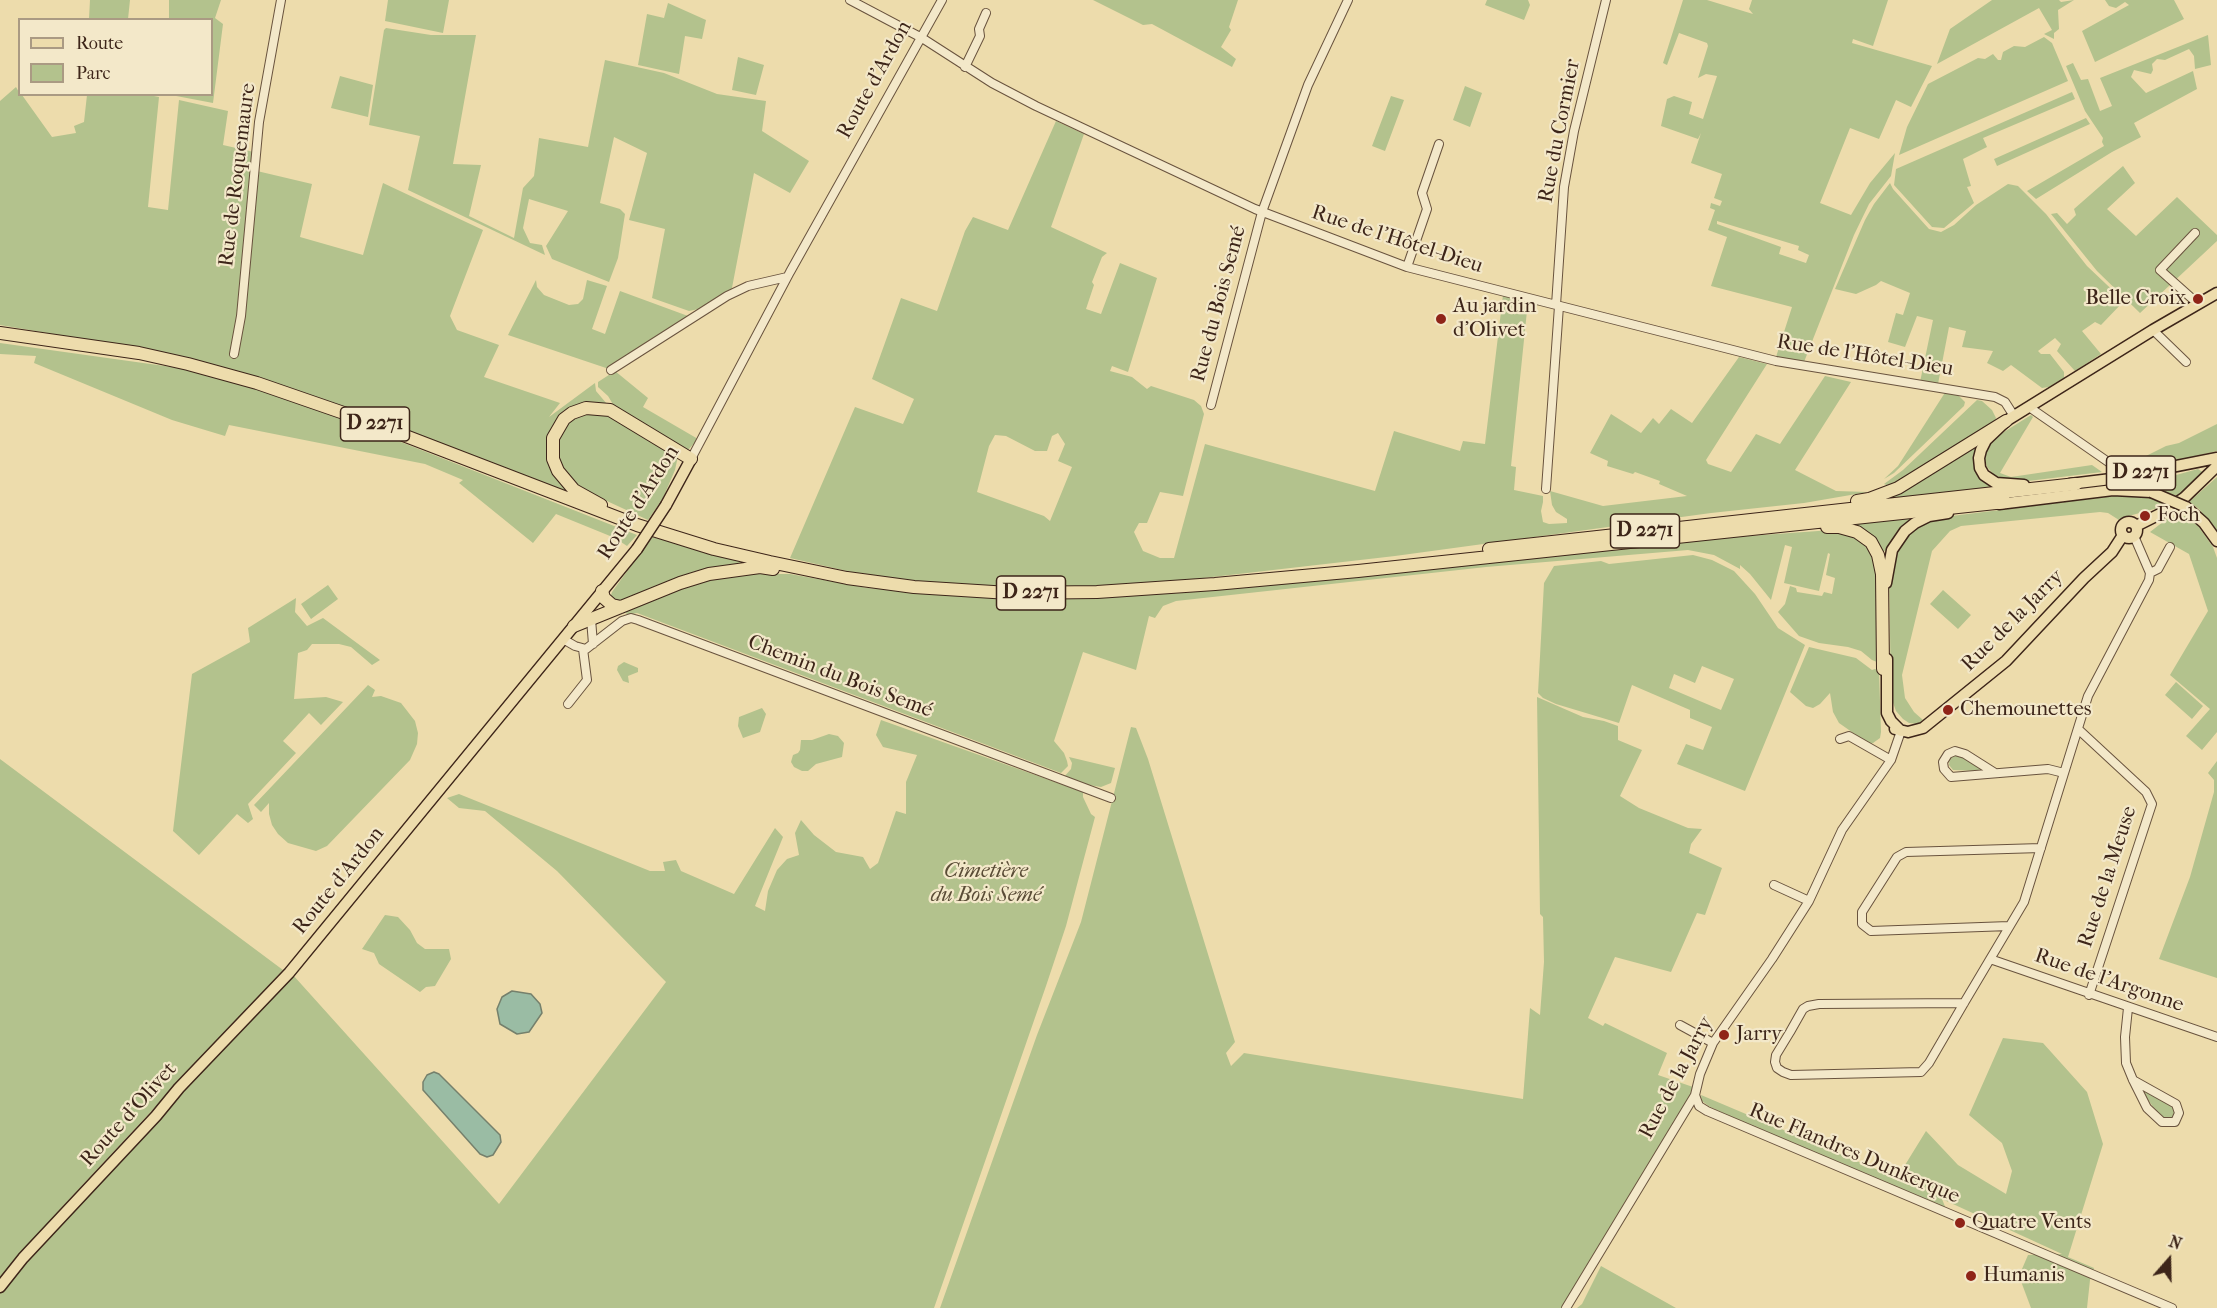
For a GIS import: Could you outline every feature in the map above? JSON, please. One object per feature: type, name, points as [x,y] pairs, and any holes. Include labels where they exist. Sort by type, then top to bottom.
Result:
[{"type":"highway","name":"D 2271","points":[[0,334],[139,353],[257,383],[364,420],[637,525],[714,549],[848,578],[914,586],[1009,593],[1097,592],[1215,584],[1370,570],[2005,502]]},
{"type":"highway","points":[[691,459],[617,414],[601,408],[586,408],[572,413],[564,419],[553,438],[553,459],[564,480],[574,490],[604,507],[714,549]]},
{"type":"highway","points":[[1764,518],[1869,499],[1898,488],[2010,418]]},
{"type":"highway","name":"D 2271","points":[[1215,584],[1460,552],[2076,484]]},
{"type":"highway","points":[[1778,526],[1839,527],[1857,532],[1871,542],[1878,555],[1882,574],[1882,669]]},
{"type":"highway","points":[[574,626],[680,583],[731,570],[760,567],[848,578]]},
{"type":"highway","points":[[602,591],[604,598],[621,607]]},
{"type":"main road","points":[[2076,484],[1996,483],[1989,479],[1980,468],[1981,450],[1986,440],[2010,418],[2216,293]]},
{"type":"main road","name":"D 2271","points":[[2076,484],[2217,458]]},
{"type":"main road","name":"Route d'Ardon","points":[[289,973],[637,549],[666,505],[691,459]]},
{"type":"main road","name":"Rue de la Jarry","points":[[1901,731],[1916,731],[1923,728],[2006,661],[2084,578],[2131,533],[2184,498],[2217,466]]},
{"type":"main road","name":"D 2271","points":[[2005,502],[2113,490],[2151,492],[2186,507],[2204,523],[2216,541]]},
{"type":"main road","points":[[1901,731],[1887,713],[1886,577],[1892,550],[1905,531],[1929,516],[2005,502]]},
{"type":"main road","points":[[1882,669],[1884,714],[1894,729],[1901,731]]},
{"type":"main road","name":"Route d'Olivet","points":[[0,1287],[23,1258],[156,1116],[179,1088],[289,973]]},
{"type":"street","name":"Rue de Roquemaure","points":[[234,354],[241,316],[259,122],[281,0]]},
{"type":"street","name":"Rue de l'Hôtel-Dieu","points":[[850,0],[922,38],[964,67],[1036,106],[1262,212],[1407,267],[1795,365],[1988,396],[2005,402],[2010,418]]},
{"type":"street","name":"Route d'Ardon","points":[[691,459],[788,277],[942,0]]},
{"type":"street","name":"Rue du Bois Semé","points":[[1211,405],[1262,212],[1308,85],[1348,0]]},
{"type":"street","name":"Rue du Cormier","points":[[1546,489],[1564,187],[1574,131],[1606,0]]},
{"type":"street","points":[[964,67],[980,36],[979,29],[986,13]]},
{"type":"street","points":[[1407,267],[1427,209],[1422,193],[1439,144]]},
{"type":"street","points":[[2195,233],[2160,270],[2197,303]]},
{"type":"street","points":[[611,370],[728,296],[748,286],[788,277]]},
{"type":"street","points":[[2153,330],[2186,362]]},
{"type":"street","points":[[2029,406],[2114,466]]},
{"type":"street","points":[[1964,1003],[1808,1006],[1803,1009],[1776,1055],[1775,1062],[1777,1068],[1791,1075],[1921,1072],[1929,1063],[2024,902],[2088,696],[2149,580],[2150,573],[2131,533]]},
{"type":"street","points":[[2150,573],[2158,569],[2170,547]]},
{"type":"street","name":"Chemin du Bois Semé","points":[[583,649],[622,621],[631,618],[1111,798]]},
{"type":"street","points":[[591,619],[593,644]]},
{"type":"street","points":[[563,639],[583,649],[587,680],[568,704]]},
{"type":"street","name":"Rue de la Meuse","points":[[2078,729],[2146,792],[2152,804],[2089,994]]},
{"type":"street","name":"Rue de la Jarry","points":[[1566,1308],[1695,1095],[1700,1074],[1713,1043],[1772,959],[1809,901],[1842,830],[1891,760],[1901,731]]},
{"type":"street","points":[[1840,739],[1849,736],[1891,760]]},
{"type":"street","points":[[1995,773],[1965,754],[1955,751],[1948,754],[1943,762],[1944,770],[1951,777],[2048,769],[2064,773]]},
{"type":"street","points":[[2009,926],[1871,931],[1862,924],[1862,912],[1897,857],[1905,852],[2041,848]]},
{"type":"street","points":[[1774,885],[1809,901]]},
{"type":"street","name":"Rue de l'Argonne","points":[[1990,959],[2217,1037]]},
{"type":"street","points":[[2128,1008],[2125,1037],[2126,1063],[2133,1080],[2146,1108],[2162,1122],[2175,1122],[2179,1113],[2176,1104],[2133,1080]]},
{"type":"street","points":[[1680,1025],[1713,1043]]},
{"type":"street","name":"Rue Flandres Dunkerque","points":[[1695,1095],[1699,1106],[1707,1111],[2172,1308]]},
{"type":"green space","points":[[90,0],[130,0],[128,18],[89,18]]},
{"type":"green space","points":[[169,0],[221,0],[215,18],[223,24],[213,103],[176,96],[213,96],[213,18],[169,18]]},
{"type":"green space","points":[[388,0],[449,0],[443,33],[385,21]]},
{"type":"green space","points":[[1093,0],[1238,0],[1229,27],[1231,30],[1221,47],[1236,59],[1232,67],[1152,24],[1143,25]]},
{"type":"green space","points":[[1487,0],[1528,0],[1530,5],[1524,20],[1485,5]]},
{"type":"green space","points":[[1683,0],[1707,0],[1753,14],[1749,9],[1752,0],[1888,0],[1873,46],[1853,39],[1852,43],[1932,66],[1911,107],[1896,100],[1879,139],[1850,128],[1820,203],[1851,215],[1870,183],[1895,153],[1891,176],[1869,204],[1854,235],[1804,362],[1776,357],[1792,307],[1711,286],[1727,237],[1708,230],[1715,210],[1710,208],[1711,203],[1720,206],[1722,201],[1714,198],[1722,174],[1691,163],[1701,133],[1698,139],[1661,126],[1667,99],[1674,96],[1692,102],[1689,114],[1703,119],[1717,76],[1706,74],[1698,78],[1707,43],[1679,33],[1667,65],[1663,63]],"holes":[[[1717,221],[1799,246],[1798,250],[1809,255],[1806,263],[1779,254],[1781,247],[1717,224]]]},
{"type":"green space","points":[[1992,0],[2059,0],[2061,2],[2074,0],[2058,10],[2059,29],[2054,33],[2054,39],[2044,34],[2052,30],[2039,8],[1937,64],[1950,29]]},
{"type":"green space","points":[[2105,0],[2174,0],[2184,19],[2095,62],[2082,31],[2129,5],[2125,2],[2116,8],[2109,6]]},
{"type":"green space","points":[[668,3],[706,20],[702,39],[685,36],[679,74],[638,65],[647,14],[664,18]]},
{"type":"green space","points":[[386,28],[431,35],[476,35],[453,164],[481,165],[469,216],[514,238],[523,188],[534,176],[539,138],[588,147],[605,60],[664,73],[717,94],[766,101],[762,131],[809,161],[790,193],[754,173],[731,293],[699,309],[689,311],[652,298],[665,229],[629,220],[647,153],[614,137],[600,203],[620,209],[625,214],[618,258],[609,282],[552,259],[546,246],[568,211],[529,199],[523,228],[530,243],[542,245],[545,255],[408,190],[420,136],[369,125]]},
{"type":"green space","points":[[2208,35],[2211,65],[2195,69],[2194,56],[2189,49],[2165,60],[2157,59],[2152,64],[2151,74],[2134,70],[2131,77],[2146,93],[2193,71],[2197,89],[2134,123],[2141,137],[2112,152],[2036,199],[2027,191],[2104,146],[2103,138],[2085,111],[2066,66],[2073,63],[2081,80],[2088,79],[2100,111],[2112,106],[2100,78]]},
{"type":"green space","points":[[2044,37],[2052,43],[2068,81],[1899,155],[1907,127],[1928,84],[1978,58],[1985,59],[1993,54],[2001,60],[2003,52],[2014,46],[2025,47]]},
{"type":"green space","points":[[738,57],[764,65],[756,95],[732,90]]},
{"type":"green space","points":[[340,76],[373,85],[368,117],[331,108]]},
{"type":"green space","points":[[1465,86],[1482,93],[1470,127],[1453,120]]},
{"type":"green space","points":[[16,87],[18,96],[23,96],[52,137],[76,133],[74,126],[84,122],[87,96],[159,97],[148,207],[168,210],[179,100],[228,111],[223,145],[258,153],[257,171],[312,184],[300,237],[363,255],[383,183],[483,230],[450,316],[457,330],[499,345],[484,377],[560,403],[549,417],[595,383],[596,391],[607,404],[580,406],[549,446],[581,498],[286,387],[234,370],[147,350],[0,325],[0,101]]},
{"type":"green space","points":[[2072,92],[2075,99],[1983,138],[1987,147],[1963,159],[1971,186],[1967,187],[1974,203],[1944,228],[1932,227],[1894,185],[1896,169]]},
{"type":"green space","points":[[1391,96],[1404,100],[1385,151],[1372,146]]},
{"type":"green space","points":[[2086,118],[2090,124],[1997,166],[1994,159]]},
{"type":"green space","points":[[1056,121],[1084,134],[1051,227],[1107,253],[1102,257],[1092,282],[1094,285],[1086,309],[1101,314],[1120,263],[1157,278],[1128,372],[1112,366],[1110,371],[1132,377],[1147,389],[1151,386],[1194,400],[1201,406],[1204,414],[1183,496],[1160,492],[1147,523],[1139,523],[1134,532],[1143,551],[1160,558],[1174,558],[1205,444],[1375,491],[1394,431],[1460,451],[1463,441],[1485,444],[1503,295],[1528,301],[1511,466],[1516,467],[1514,490],[1543,496],[1541,511],[1543,522],[1567,523],[1567,519],[1556,512],[1552,505],[1550,491],[1603,506],[1687,496],[1659,484],[1660,481],[1635,472],[1633,474],[1607,466],[1608,461],[1590,453],[1611,414],[1641,433],[1653,418],[1659,424],[1671,409],[1692,423],[1739,357],[1767,364],[1706,460],[1708,464],[1731,472],[1756,434],[1780,444],[1825,376],[1851,382],[1795,470],[1836,491],[1868,492],[1804,503],[1711,513],[1395,556],[1160,583],[1050,588],[984,586],[915,581],[851,572],[790,558],[855,407],[903,424],[914,399],[872,379],[901,298],[937,311],[965,231],[973,217],[1008,230]],"holes":[[[1058,433],[1065,444],[1058,461],[1072,467],[1050,521],[1044,516],[977,492],[989,446],[995,435],[1006,436],[1035,451],[1047,451],[1052,436]]]},
{"type":"green space","points":[[2123,166],[2135,183],[2107,209],[2136,236],[2177,197],[2217,235],[2217,241],[2140,313],[2097,271],[2051,214],[2057,213],[2067,224],[2076,215],[2074,209]]},
{"type":"green space","points":[[1890,183],[1929,229],[1941,232],[1954,225],[1976,205],[2008,184],[2018,186],[2046,214],[2087,266],[2124,301],[2101,325],[2095,322],[2082,331],[2101,354],[2075,371],[2057,351],[2061,344],[2055,338],[2038,351],[2041,354],[2050,354],[2064,372],[2064,378],[2049,387],[2042,388],[2011,365],[2003,371],[1987,363],[1993,351],[1962,347],[1966,331],[1949,327],[1938,384],[1920,382],[1933,320],[1917,316],[1905,347],[1888,342],[1896,313],[1903,315],[1910,293],[1881,281],[1856,294],[1835,289],[1865,220]]},
{"type":"green space","points":[[536,280],[537,287],[544,295],[569,305],[578,304],[583,299],[587,280],[607,286],[592,329],[605,334],[620,291],[688,316],[609,369],[508,335]]},
{"type":"green space","points":[[0,343],[179,368],[219,377],[307,405],[637,535],[627,546],[615,538],[556,514],[533,543],[459,483],[463,480],[425,464],[229,425],[225,436],[172,420],[34,363],[36,356],[0,354]]},
{"type":"green space","points":[[615,371],[648,398],[643,407],[698,439],[689,449],[683,450],[614,406],[608,396],[598,387],[598,382]]},
{"type":"green space","points":[[1946,391],[1956,393],[1965,402],[1964,406],[1894,473],[1884,479],[1898,466]]},
{"type":"green space","points":[[1977,400],[1982,401],[1992,410],[1996,418],[1994,424],[1900,482],[1889,486],[1884,484],[1903,470]]},
{"type":"green space","points":[[584,412],[613,415],[678,456],[675,470],[663,498],[648,520],[583,490],[562,468],[558,447],[563,429],[575,416]]},
{"type":"green space","points":[[2031,415],[2033,417],[2000,473],[2011,477],[2092,465],[2102,472],[2020,482],[1995,476],[1987,467],[1985,459],[1988,445],[1996,437]]},
{"type":"green space","points":[[2217,424],[2217,451],[2152,466],[2120,469],[2166,446],[2179,443]]},
{"type":"green space","points":[[1985,437],[1977,455],[1994,487],[1871,501]]},
{"type":"green space","points":[[2198,469],[2204,473],[2178,496],[2143,486],[2112,485],[2165,478]]},
{"type":"green space","points":[[2217,477],[2217,533],[2199,509],[2189,502]]},
{"type":"green space","points":[[2122,495],[2155,499],[2169,505],[2119,520],[2108,513],[2100,512],[1961,526],[1950,531],[1932,551],[1902,675],[1905,698],[1914,712],[1923,720],[1918,724],[1909,723],[1903,719],[1896,711],[1891,697],[1889,569],[1895,551],[1906,535],[1920,523],[1935,518]]},
{"type":"green space","points":[[1923,515],[1888,550],[1881,552],[1847,522]]},
{"type":"green space","points":[[2186,516],[2196,523],[2213,547],[2217,558],[2217,732],[2202,750],[2186,736],[2210,709],[2170,675],[2208,611],[2189,554],[2150,532],[2168,518]]},
{"type":"green space","points":[[1832,530],[1858,538],[1867,544],[1873,554],[1877,570],[1877,662],[1861,651],[1819,643],[1799,636],[1778,612],[1785,604],[1790,586],[1796,588],[1797,592],[1822,596],[1824,592],[1832,594],[1835,578],[1826,575],[1830,554],[1828,553],[1819,591],[1784,583],[1792,547],[1785,545],[1771,600],[1740,565],[1740,569],[1714,555],[1688,550],[1486,567],[1176,601],[1163,606],[1155,618],[1149,616],[1136,670],[1083,652],[1054,741],[1064,753],[1067,761],[1068,766],[1061,773],[637,613],[628,615],[623,610],[700,581],[747,574],[790,574],[868,588],[1030,599],[1182,593],[1707,539]]},
{"type":"green space","points":[[652,537],[757,564],[619,603],[610,598]]},
{"type":"green space","points":[[1693,555],[1712,560],[1734,571],[1755,594],[1778,628],[1805,645],[1745,791],[1677,764],[1686,744],[1703,750],[1712,727],[1690,718],[1690,710],[1632,685],[1619,723],[1556,704],[1538,693],[1544,583],[1554,566],[1601,561],[1609,564]],"holes":[[[1702,666],[1734,679],[1721,710],[1669,688],[1674,674],[1695,683]]]},
{"type":"green space","points":[[328,585],[338,599],[311,619],[301,604]]},
{"type":"green space","points":[[1943,590],[1971,615],[1958,629],[1930,604]]},
{"type":"green space","points":[[296,598],[295,612],[307,626],[323,618],[380,660],[372,665],[351,647],[339,644],[312,644],[307,650],[298,653],[294,699],[326,697],[343,702],[321,725],[309,713],[283,741],[296,753],[248,804],[253,819],[248,823],[237,814],[199,855],[173,831],[192,674],[250,642],[248,628]]},
{"type":"green space","points":[[1809,647],[1856,658],[1872,670],[1879,671],[1880,738],[1869,744],[1839,723],[1833,712],[1830,693],[1813,708],[1806,706],[1790,692]]},
{"type":"green space","points":[[624,662],[638,668],[638,672],[628,676],[629,683],[623,681],[617,670],[618,666]]},
{"type":"green space","points":[[2176,682],[2203,706],[2192,719],[2165,695]]},
{"type":"green space","points":[[368,685],[375,690],[372,697],[381,696],[401,703],[415,721],[418,733],[417,744],[410,760],[327,846],[316,851],[288,843],[272,825],[269,803],[261,812],[254,805]]},
{"type":"green space","points":[[1537,697],[1583,717],[1618,726],[1618,740],[1642,750],[1620,796],[1639,808],[1688,828],[1702,829],[1691,844],[1689,853],[1722,868],[1705,915],[1697,913],[1671,972],[1615,957],[1588,1018],[1603,1026],[1605,1023],[1667,1053],[1658,1075],[1693,1087],[1692,1096],[1564,1308],[940,1308],[1037,1035],[1081,922],[1131,727],[1136,728],[1148,759],[1235,1042],[1226,1053],[1231,1066],[1244,1053],[1523,1099],[1530,1008],[1540,1015],[1544,962],[1543,917],[1540,914]]},
{"type":"green space","points":[[762,708],[766,714],[760,732],[743,738],[738,726],[739,717]]},
{"type":"green space","name":"Cimetière du Bois Semé","points":[[881,720],[1083,792],[1091,814],[1095,817],[1066,926],[934,1308],[0,1308],[0,1293],[73,1210],[293,975],[499,1204],[666,982],[557,871],[485,811],[459,808],[447,798],[459,794],[650,871],[665,871],[663,862],[676,860],[681,871],[734,894],[775,828],[783,837],[755,906],[765,911],[768,891],[777,870],[787,859],[799,855],[795,833],[801,820],[814,835],[836,852],[863,857],[870,869],[878,863],[896,811],[906,814],[906,782],[917,755],[883,747],[876,735]]},
{"type":"green space","points":[[829,734],[838,736],[844,743],[842,757],[816,764],[808,771],[794,767],[791,762],[793,755],[800,750],[801,740],[812,740]]},
{"type":"green space","points":[[1960,753],[1981,769],[1979,771],[1953,770],[1949,765],[1950,757]]},
{"type":"green space","points":[[1069,757],[1115,768],[1111,783],[1101,787],[1064,777],[1071,769],[1072,763]]},
{"type":"green space","points":[[0,759],[283,970],[61,1208],[0,1278]]},
{"type":"green space","points":[[2217,761],[2217,978],[2159,959],[2190,877],[2214,792],[2214,780],[2208,773]]},
{"type":"green space","points":[[385,915],[398,917],[410,930],[417,943],[425,949],[449,949],[451,959],[435,986],[426,987],[420,992],[379,964],[374,953],[362,949]]},
{"type":"green space","points":[[2003,1038],[2043,1043],[2087,1092],[2103,1144],[2068,1257],[2094,1268],[2090,1280],[2087,1308],[2031,1308],[2019,1276],[2028,1255],[2062,1254],[1942,1199],[1946,1209],[1730,1116],[1702,1101],[1701,1095],[1897,1178],[1926,1131],[1958,1165],[2006,1194],[2012,1171],[2002,1143],[1969,1115]]},
{"type":"green space","points":[[2141,1089],[2146,1089],[2172,1105],[2176,1110],[2174,1118],[2162,1117]]},
{"type":"green space","points":[[1601,1266],[1676,1308],[1577,1308],[1582,1304]]},
{"type":"shaded area","points":[[512,991],[531,994],[540,1004],[542,1013],[529,1032],[517,1034],[500,1024],[497,1009],[502,997]]},
{"type":"shaded area","points":[[434,1072],[439,1074],[500,1135],[501,1142],[493,1155],[487,1157],[480,1154],[423,1090],[423,1082],[427,1075]]},
{"type":"place","name":"Belle Croix","points":[[2198,299]]},
{"type":"place","name":"Au jardin d'Olivet","points":[[1441,319]]},
{"type":"place","name":"Foch","points":[[2145,516]]},
{"type":"place","name":"Chemounettes","points":[[1948,710]]},
{"type":"place","name":"Jarry","points":[[1724,1035]]},
{"type":"place","name":"Quatre Vents","points":[[1960,1223]]},
{"type":"place","name":"Humanis","points":[[1971,1276]]}]
